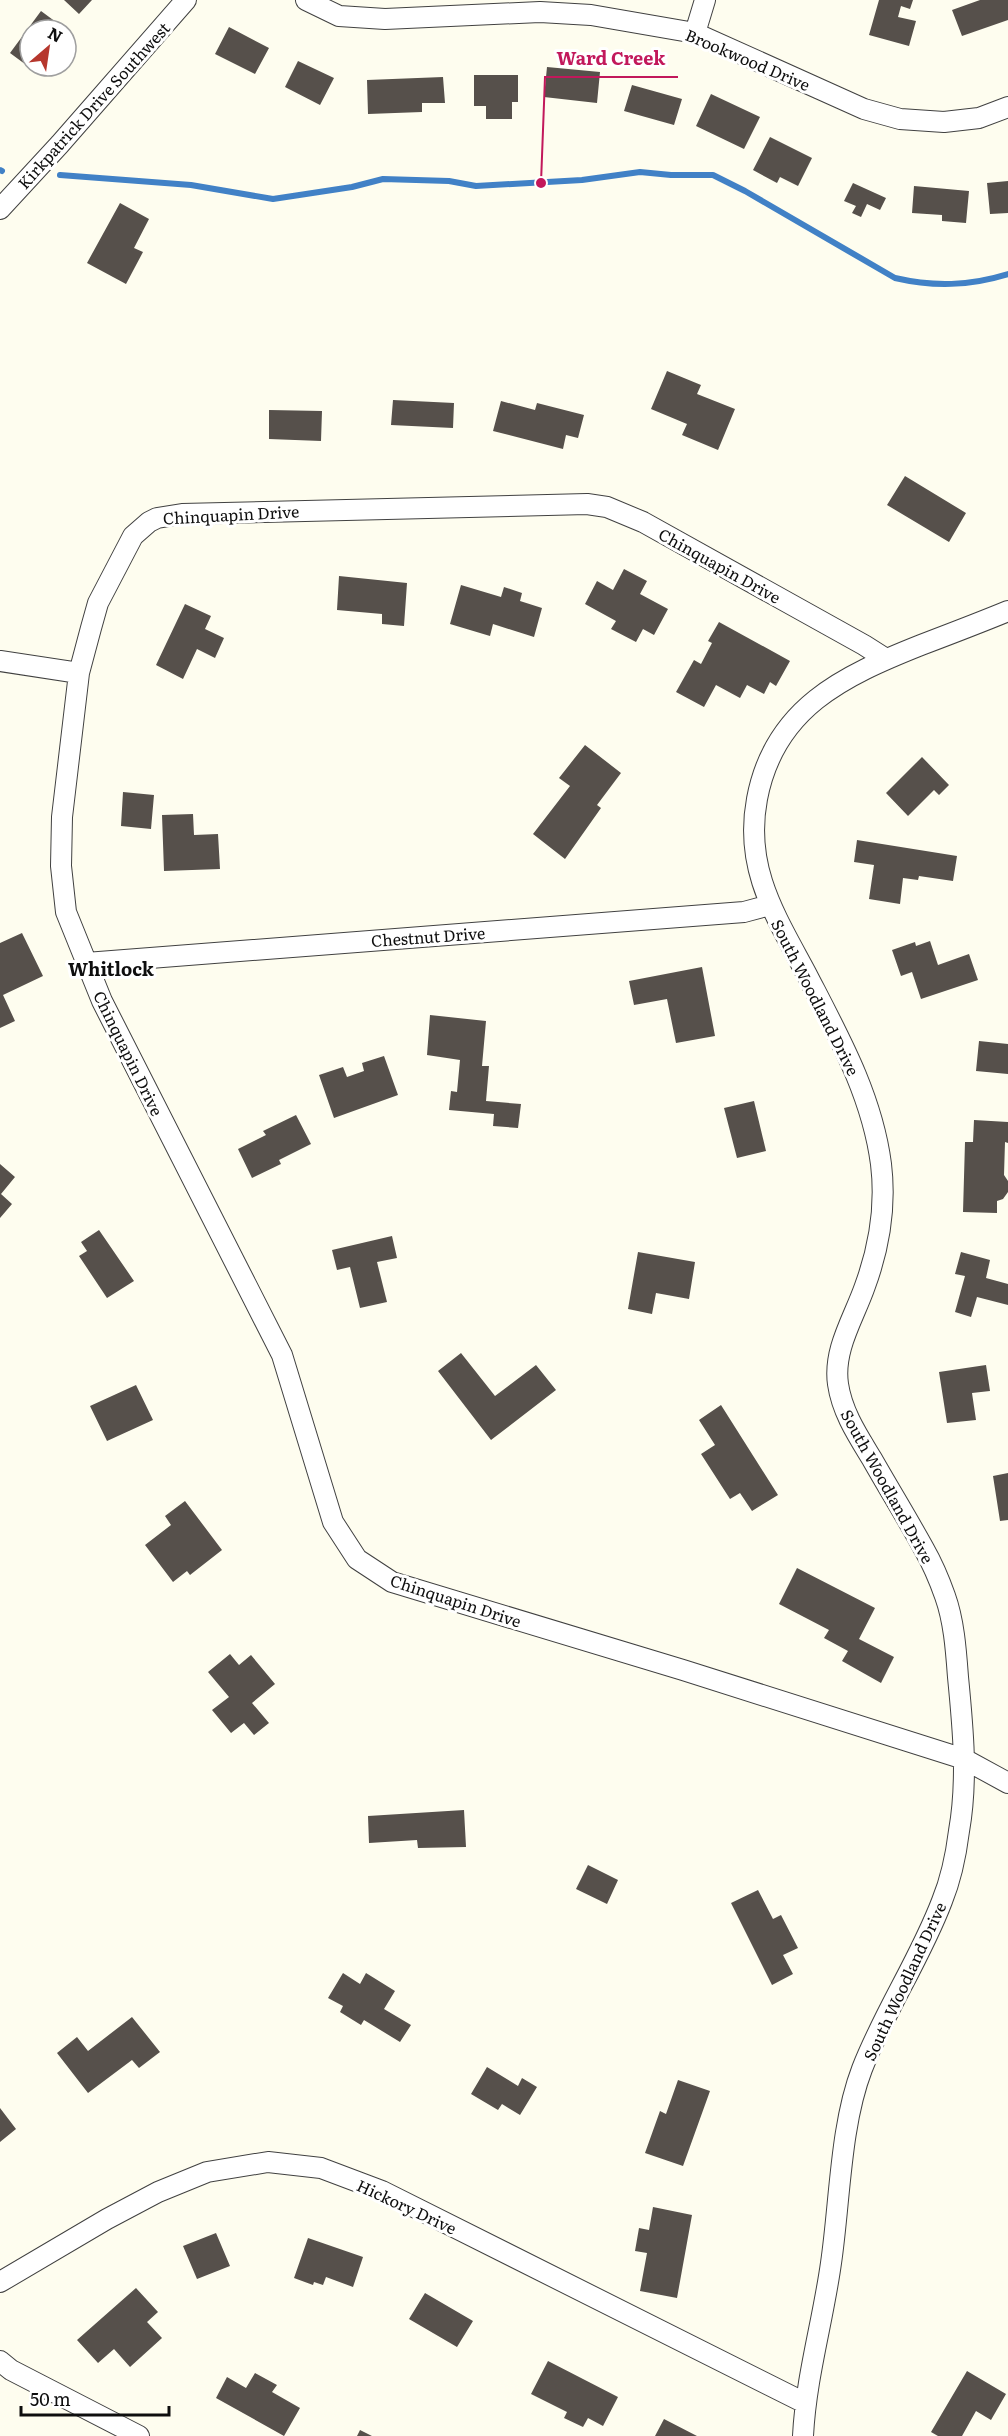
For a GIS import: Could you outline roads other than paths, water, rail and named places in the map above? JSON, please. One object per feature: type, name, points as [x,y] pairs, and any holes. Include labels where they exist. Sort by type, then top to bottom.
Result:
[{"type":"street","name":"Kirkpatrick Drive Southwest","points":[[0,209],[186,0]]},
{"type":"street","name":"Brookwood Drive","points":[[306,0],[339,16],[386,19],[540,12],[591,15],[694,33],[864,110],[900,119],[944,122],[979,118],[1008,107]]},
{"type":"street","points":[[694,33],[705,0]]},
{"type":"street","name":"Chinquapin Drive","points":[[886,659],[626,513],[607,507],[587,504],[182,514],[157,518],[132,536],[98,603],[79,673],[64,793],[61,866],[66,912],[102,1001],[282,1355],[333,1522],[357,1559],[392,1582],[683,1670],[964,1759],[1008,1784]]},
{"type":"street","name":"South Woodland Drive","points":[[804,2436],[805,2403],[831,2265],[852,2103],[861,2070],[942,1901],[959,1833],[965,1791],[955,1643],[945,1596],[924,1549],[846,1414],[838,1383],[839,1355],[870,1274],[882,1213],[882,1170],[874,1123],[856,1073],[760,881],[754,841],[758,794],[770,758],[790,724],[820,694],[846,678],[886,659],[1008,611]]},
{"type":"street","points":[[0,661],[79,673]]},
{"type":"street","name":"Chestnut Drive","points":[[86,963],[744,912],[770,905]]},
{"type":"street","name":"Hickory Drive","points":[[0,2282],[107,2218],[158,2192],[207,2172],[268,2162],[321,2168],[382,2191],[805,2403]]},
{"type":"street","points":[[0,2361],[11,2370],[139,2436]]},
{"type":"waterway","points":[[60,175],[191,185],[273,199],[352,187],[383,179],[449,181],[476,186],[582,180],[640,172],[713,175],[745,191],[895,278],[924,283],[951,284],[979,281],[1008,274]]},
{"type":"place","name":"Ward Creek","points":[[541,183]]},
{"type":"district","name":"Whitlock","points":[[111,968]]}]
